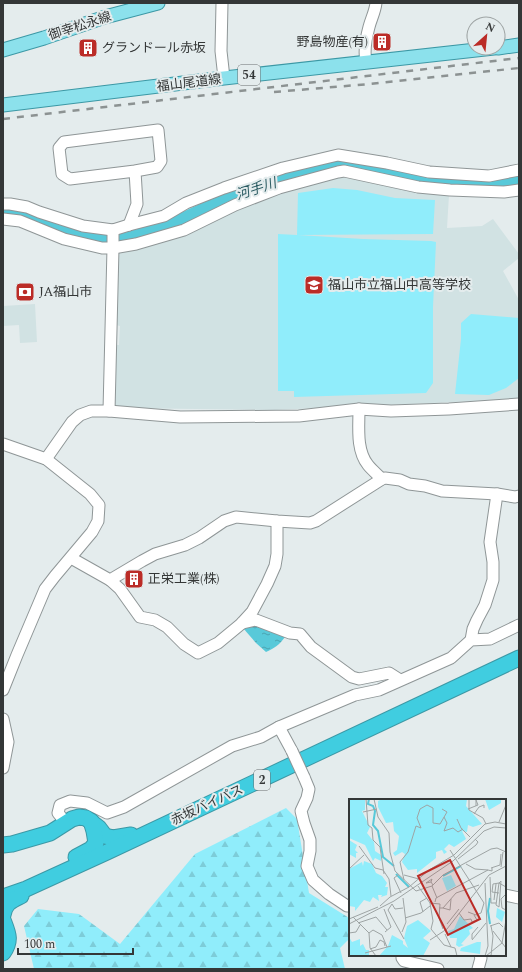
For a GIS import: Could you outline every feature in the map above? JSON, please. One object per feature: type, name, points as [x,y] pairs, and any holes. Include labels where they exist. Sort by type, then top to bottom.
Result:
[{"type":"highway","name":"赤坂バイパス","points":[[3,892],[99,852],[519,654]]},
{"type":"highway","name":"赤坂バイパス","points":[[3,898],[107,852],[519,658]]},
{"type":"highway","points":[[3,845],[12,844],[50,833],[72,819],[79,817],[86,818],[91,821],[105,836],[113,838],[136,834]]},
{"type":"highway","points":[[25,884],[50,869],[91,849],[96,843],[91,821]]},
{"type":"highway","points":[[3,915],[4,909],[10,901],[87,865],[107,852]]},
{"type":"highway","points":[[3,920],[9,936],[7,948],[3,953]]},
{"type":"main road","name":"御幸松永線","points":[[3,50],[158,3]]},
{"type":"main road","points":[[506,47],[519,45]]},
{"type":"main road","name":"福山尾道線","points":[[3,105],[224,78],[466,51]]},
{"type":"street","points":[[222,3],[220,51],[224,78]]},
{"type":"street","points":[[366,62],[365,56],[368,30],[376,3]]},
{"type":"street","points":[[158,130],[161,161],[157,167],[135,171],[70,179],[62,174],[59,148],[64,142],[158,130]]},
{"type":"street","points":[[3,204],[27,207],[83,226],[113,232],[129,225],[164,216],[186,203],[224,188],[283,168],[338,155],[429,172],[489,176],[519,170]]},
{"type":"street","points":[[129,225],[137,204],[135,171]]},
{"type":"street","points":[[3,219],[20,221],[64,239],[102,248],[136,244],[184,230],[236,205],[279,188],[344,171],[418,187],[504,192],[519,190]]},
{"type":"street","points":[[109,411],[113,232]]},
{"type":"street","points":[[46,459],[72,422],[80,415],[91,411],[109,411],[180,417],[299,416],[359,410],[391,411],[449,409],[519,404]]},
{"type":"street","points":[[359,410],[359,437],[362,453],[367,465],[382,479]]},
{"type":"street","points":[[3,444],[46,459],[90,494],[99,506],[98,521],[92,532],[45,589],[3,690]]},
{"type":"street","points":[[110,580],[155,554],[199,538],[224,521],[236,518],[310,523],[316,521],[385,478],[400,480],[409,484],[425,486],[442,491],[498,494],[515,497],[519,496]]},
{"type":"street","points":[[66,823],[58,813],[60,805],[70,801],[87,803],[107,813],[124,807],[232,746],[261,737],[279,727],[355,695],[379,690],[451,658],[471,640],[473,629],[485,605],[492,580],[493,562],[490,542],[498,494]]},
{"type":"street","points":[[71,558],[110,580],[120,589],[140,616],[155,620],[167,627],[184,644],[198,653],[218,643],[241,624],[252,612],[275,566],[277,554],[277,521]]},
{"type":"street","points":[[241,624],[256,620],[290,633],[300,634],[311,647],[352,677],[359,679],[389,673],[400,680]]},
{"type":"street","points":[[471,640],[490,639],[519,625]]},
{"type":"street","points":[[3,719],[8,742],[3,768]]},
{"type":"street","points":[[279,727],[292,751],[309,789],[301,811],[310,840],[310,851],[307,866],[313,880],[329,894],[349,906]]},
{"type":"street","points":[[506,895],[519,898]]},
{"type":"street","points":[[402,956],[404,961],[438,969]]},
{"type":"street","points":[[478,969],[480,956]]},
{"type":"shaded area","name":"福山市立福山中高等学校","points":[[341,177],[423,192],[449,195],[447,228],[482,226],[493,219],[519,254],[519,258],[503,271],[519,300],[519,399],[274,410],[116,408],[114,405],[116,345],[119,345],[120,326],[116,325],[118,255],[121,251],[170,239],[271,196]]},
{"type":"shaded area","points":[[35,304],[37,342],[20,343],[19,325],[3,326],[3,306]]},
{"type":"green space","points":[[333,188],[357,190],[395,198],[435,200],[433,234],[298,235],[436,242],[433,307],[433,383],[426,393],[294,397],[294,391],[278,391],[278,234],[297,235],[298,193]]},
{"type":"green space","points":[[471,314],[519,318],[519,378],[506,388],[489,395],[455,394],[461,339],[461,323]]},
{"type":"green space","points":[[286,808],[297,819],[309,893],[349,918],[349,939],[340,948],[345,969],[34,969],[24,926],[38,909],[79,914],[120,944],[195,854]]},
{"type":"water","points":[[257,625],[285,637],[277,646],[266,652],[243,628]]},
{"type":"waterway","name":"河手川","points":[[3,210],[11,210],[76,234],[106,241],[128,239],[165,228],[239,193],[315,170],[341,166],[437,182],[490,187],[519,183]]},
{"type":"railway","points":[[3,119],[519,58]]},
{"type":"railway","points":[[274,92],[370,84],[519,68]]},
{"type":"place","name":"野島物産(有)","points":[[382,42]]},
{"type":"place","name":"グランドール赤坂","points":[[88,48]]},
{"type":"place","name":"福山市立福山中高等学校","points":[[314,285]]},
{"type":"place","name":"JA福山市","points":[[25,292]]},
{"type":"place","name":"正栄工業(株)","points":[[134,579]]}]
